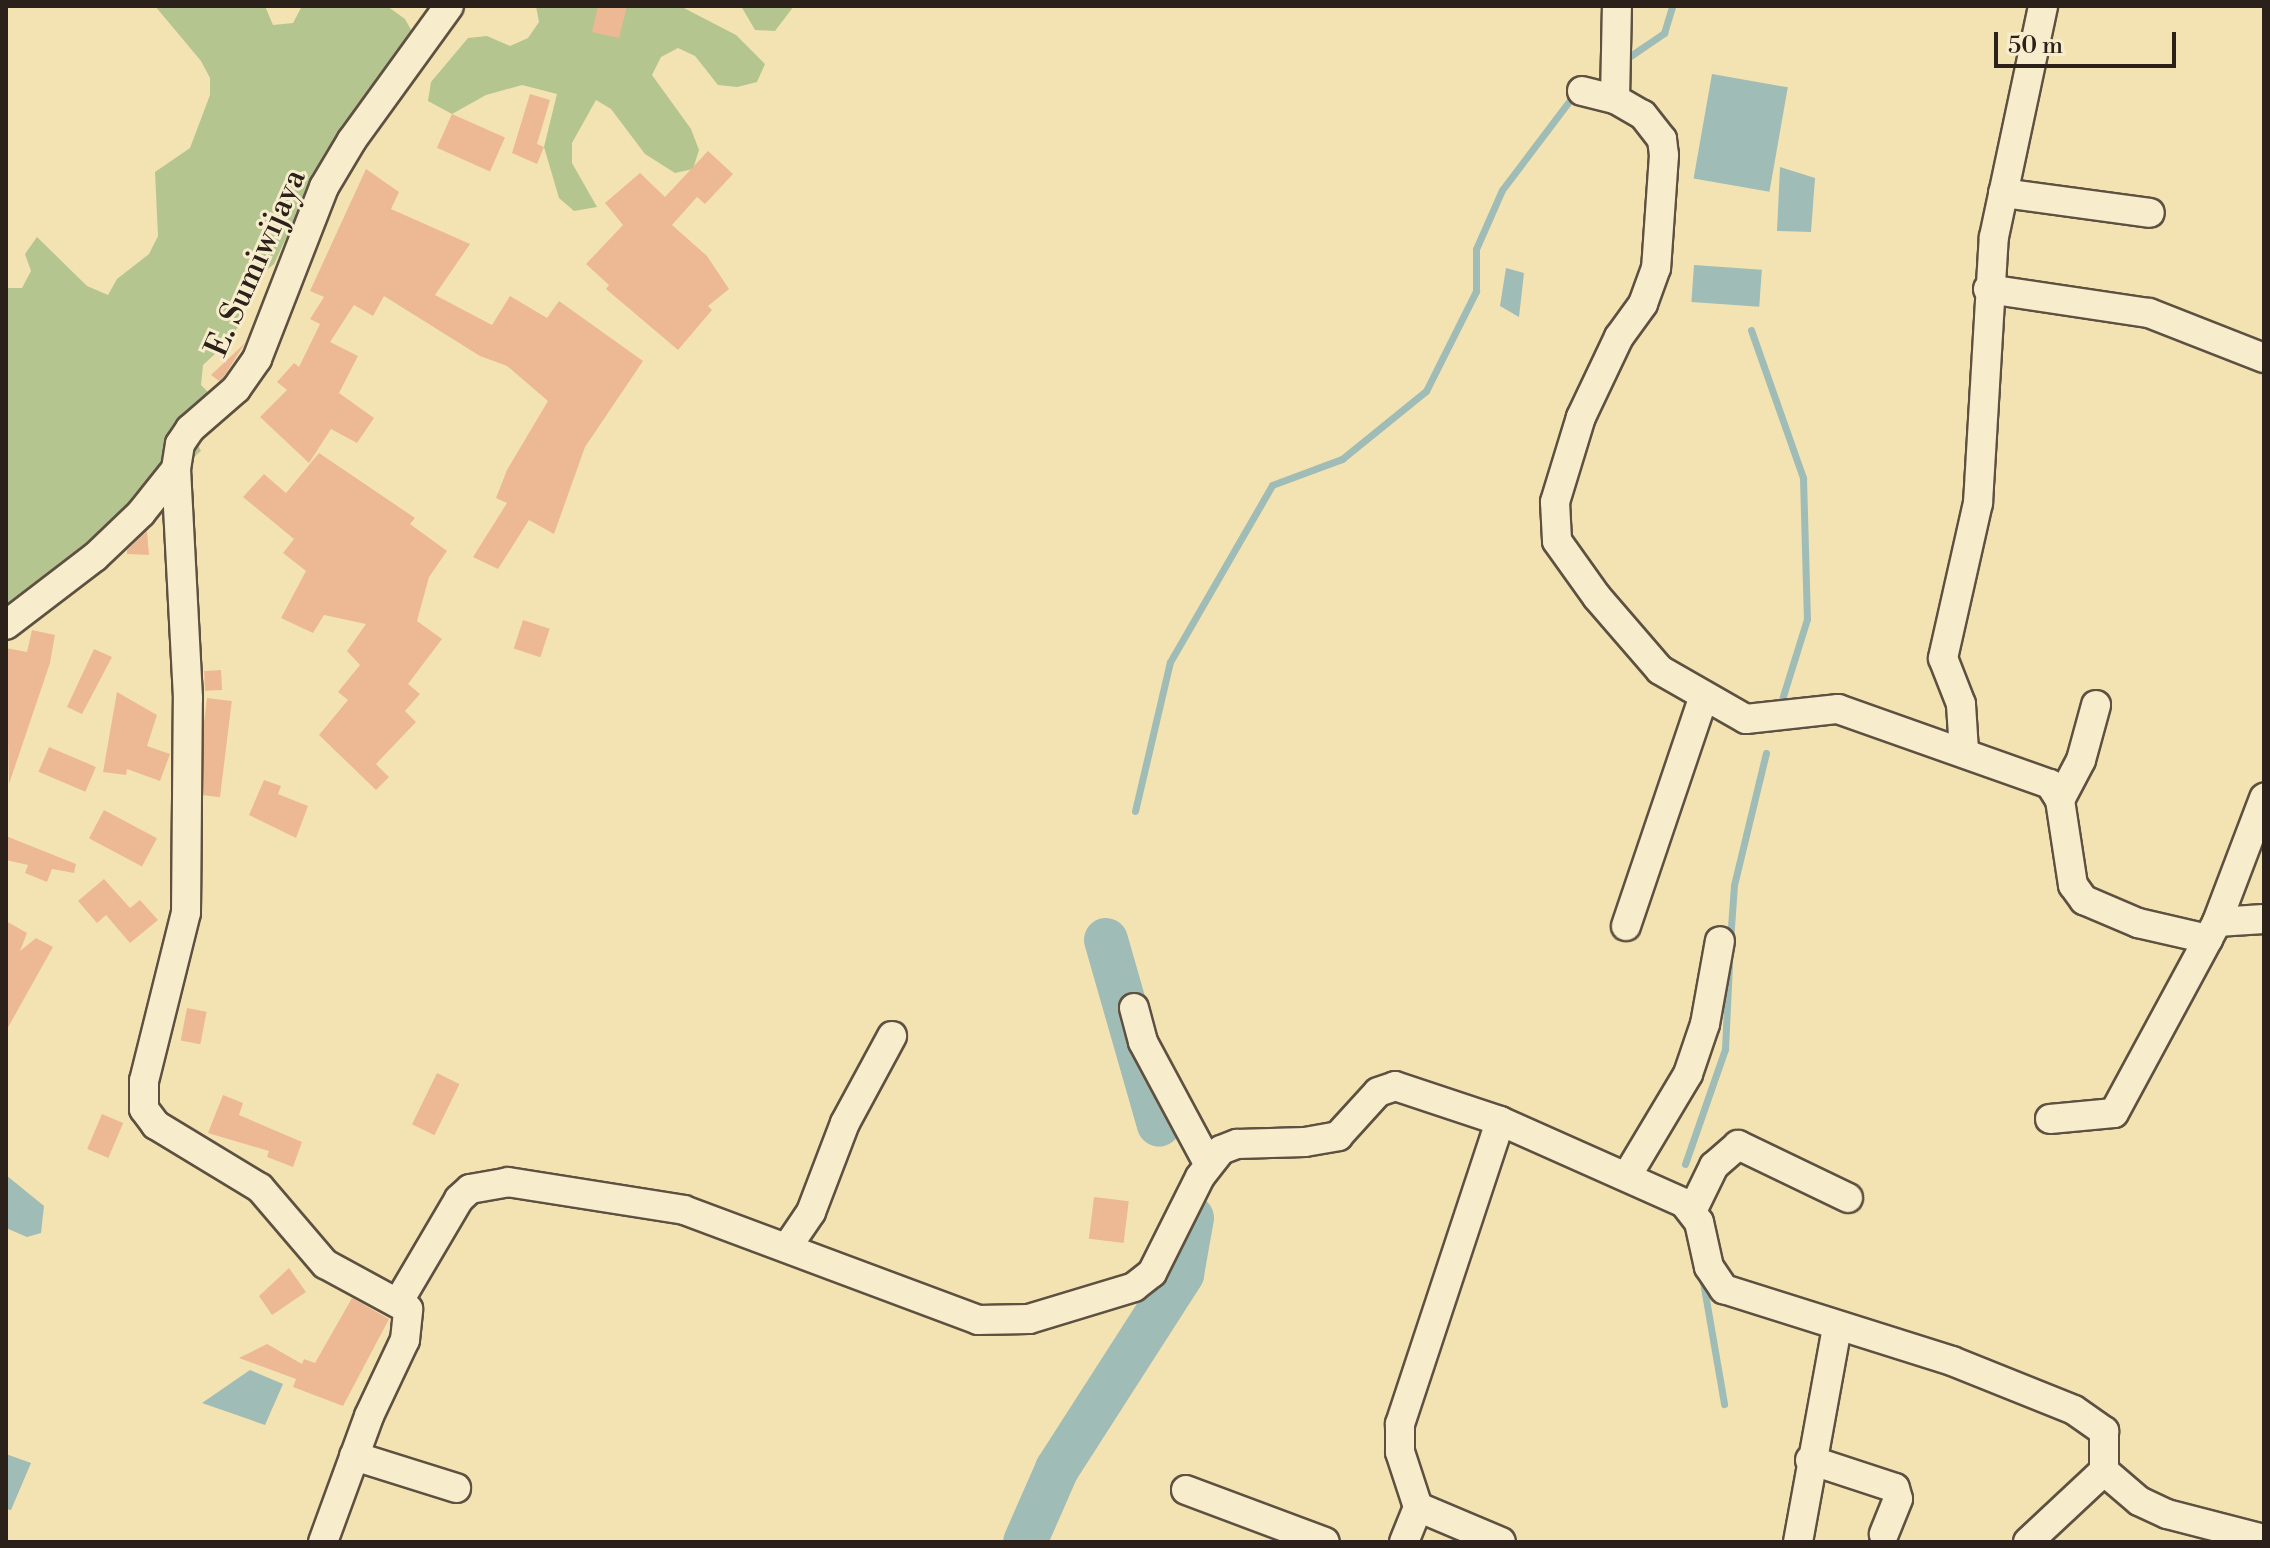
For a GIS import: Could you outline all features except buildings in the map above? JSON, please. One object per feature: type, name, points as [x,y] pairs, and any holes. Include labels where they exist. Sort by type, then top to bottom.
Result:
[{"type":"street","name":"E. Sumiwijaya","points":[[6,625],[95,557],[141,513],[176,469],[180,444],[190,429],[236,389],[257,359],[324,187],[352,140],[449,6]]},
{"type":"street","points":[[1616,91],[1617,6]]},
{"type":"street","points":[[1964,751],[1961,704],[1943,658],[1978,503],[1988,289],[2003,193],[2043,6]]},
{"type":"street","points":[[1582,91],[1616,91],[1643,115],[1662,139],[1656,268],[1643,304],[1619,337],[1581,417],[1552,522],[1557,541],[1597,597],[1660,670],[1703,698],[1761,721],[1838,709],[2039,777],[2060,800],[2073,885],[2084,900],[2138,923],[2213,930],[2264,919]]},
{"type":"street","points":[[2003,193],[2150,213]]},
{"type":"street","points":[[1988,289],[2149,313],[2264,358]]},
{"type":"street","points":[[176,469],[188,698],[186,913],[144,1081],[144,1109],[156,1125],[260,1188],[325,1264],[399,1301],[408,1309],[410,1323],[354,1456],[323,1542]]},
{"type":"street","points":[[1626,926],[1703,698]]},
{"type":"street","points":[[2060,800],[2081,760],[2096,705]]},
{"type":"street","points":[[2050,1119],[2114,1113],[2213,930],[2264,798]]},
{"type":"street","points":[[1627,1176],[1688,1074],[1705,1024],[1720,941]]},
{"type":"street","points":[[1134,1008],[1143,1042],[1208,1163]]},
{"type":"street","points":[[788,1246],[811,1212],[845,1123],[892,1036]]},
{"type":"street","points":[[399,1301],[449,1212],[470,1189],[487,1184],[531,1183],[647,1201],[788,1246],[978,1320],[1029,1319],[1134,1287],[1152,1273],[1208,1163],[1237,1144],[1305,1142],[1338,1136],[1386,1087],[1416,1091],[1500,1121],[1627,1176],[1693,1209]]},
{"type":"street","points":[[1404,1542],[1418,1507],[1400,1452],[1400,1424],[1500,1121]]},
{"type":"street","points":[[1848,1198],[1738,1145],[1714,1166],[1693,1209],[1709,1267],[1724,1289],[1952,1361],[2097,1423],[2106,1436],[2104,1471],[2028,1542]]},
{"type":"street","points":[[1798,1542],[1810,1460],[1837,1327]]},
{"type":"street","points":[[354,1456],[456,1488]]},
{"type":"street","points":[[1810,1460],[1895,1488],[1898,1499],[1884,1534]]},
{"type":"street","points":[[2104,1471],[2139,1501],[2167,1514],[2264,1539]]},
{"type":"street","points":[[1186,1490],[1325,1542]]},
{"type":"street","points":[[1418,1507],[1501,1542]]},
{"type":"green space","points":[[155,6],[265,6],[273,25],[293,23],[302,6],[387,6],[405,19],[415,37],[310,186],[274,264],[243,289],[240,323],[230,340],[203,365],[201,385],[211,395],[190,429],[201,451],[6,620],[6,288],[22,288],[31,271],[25,254],[37,237],[87,286],[108,295],[117,279],[149,254],[158,236],[155,172],[190,148],[210,95],[210,78],[201,61]]},
{"type":"green space","points":[[536,6],[680,6],[736,35],[765,64],[757,82],[737,87],[718,85],[695,56],[678,48],[661,57],[652,75],[691,129],[699,150],[693,169],[675,173],[645,154],[611,109],[596,100],[572,143],[572,163],[597,207],[574,211],[559,198],[544,147],[557,94],[522,85],[486,95],[452,114],[428,101],[431,82],[468,38],[487,36],[510,46],[528,38],[539,22]]},
{"type":"green space","points":[[741,6],[794,6],[775,31],[755,30]]},
{"type":"water","points":[[1712,74],[1788,87],[1769,192],[1694,178]]},
{"type":"water","points":[[1780,167],[1815,178],[1811,232],[1777,231]]},
{"type":"water","points":[[1694,265],[1762,270],[1759,307],[1691,302]]},
{"type":"water","points":[[1506,268],[1524,273],[1519,317],[1500,306]]},
{"type":"water","points":[[6,1175],[44,1206],[41,1233],[27,1237],[6,1228]]},
{"type":"water","points":[[250,1370],[283,1384],[265,1425],[202,1403]]},
{"type":"water","points":[[6,1454],[31,1463],[11,1510],[6,1509]]},
{"type":"waterway","points":[[1623,61],[1664,33],[1672,6]]},
{"type":"waterway","points":[[1135,811],[1170,662],[1272,485],[1342,459],[1426,391],[1476,291],[1476,249],[1502,190],[1576,92]]},
{"type":"waterway","points":[[1751,330],[1803,478],[1807,619],[1779,709]]},
{"type":"waterway","points":[[1730,941],[1734,885],[1766,753]]},
{"type":"waterway","points":[[1106,940],[1159,1125]]},
{"type":"waterway","points":[[1685,1164],[1725,1049],[1729,965]]},
{"type":"waterway","points":[[1025,1542],[1057,1469],[1182,1274],[1192,1218]]},
{"type":"waterway","points":[[1702,1276],[1724,1404]]}]
